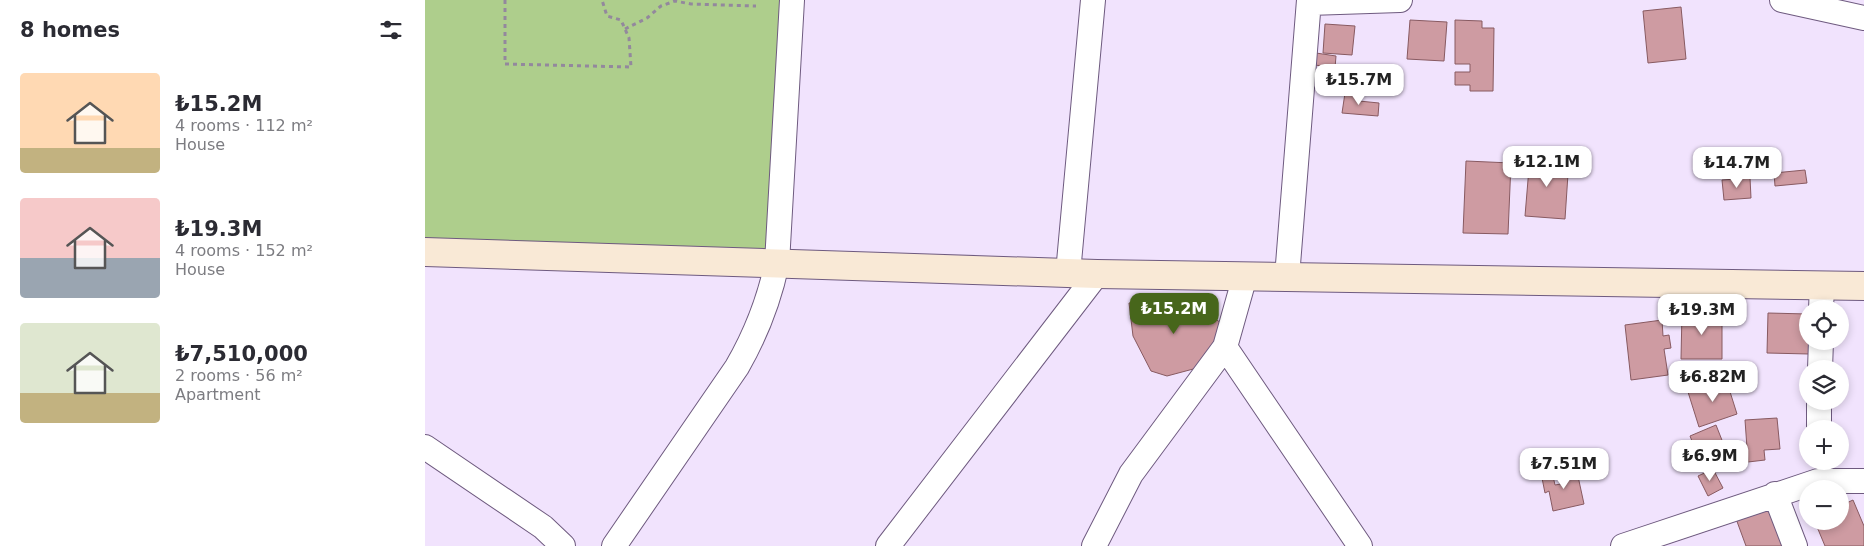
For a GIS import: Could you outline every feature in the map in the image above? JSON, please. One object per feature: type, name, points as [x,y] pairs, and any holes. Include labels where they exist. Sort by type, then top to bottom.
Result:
[{"type":"main road","points":[[425,252],[1097,274],[1287,277],[1822,297],[1864,286]]},
{"type":"street","points":[[614,546],[737,367],[749,347],[767,306],[777,263],[792,0]]},
{"type":"street","points":[[1068,273],[1093,0]]},
{"type":"street","points":[[1287,277],[1309,1],[1400,0]]},
{"type":"street","points":[[1782,0],[1864,18]]},
{"type":"street","points":[[888,546],[1097,274]]},
{"type":"street","points":[[1094,546],[1131,474],[1225,347],[1245,276]]},
{"type":"street","points":[[1225,347],[1360,546]]},
{"type":"street","points":[[425,447],[543,527],[563,546]]},
{"type":"street","points":[[1623,546],[1775,494],[1818,471],[1864,481]]},
{"type":"street","points":[[1775,494],[1795,546]]},
{"type":"path","points":[[505,0],[505,64],[631,67],[629,38],[621,20],[607,16],[602,0]]},
{"type":"path","points":[[625,29],[647,18],[661,6],[675,2],[756,6]]},
{"type":"green space","points":[[425,0],[792,0],[777,263],[425,244]]},
{"type":"building","points":[[1681,7],[1686,59],[1648,63],[1643,11]]},
{"type":"building","points":[[1410,20],[1447,22],[1444,61],[1407,59]]},
{"type":"building","points":[[1455,20],[1482,21],[1482,28],[1494,28],[1493,91],[1470,91],[1470,85],[1455,85],[1455,72],[1470,72],[1470,64],[1455,64]]},
{"type":"building","points":[[1325,24],[1355,26],[1352,55],[1323,53]]},
{"type":"building","points":[[1316,53],[1336,56],[1335,68],[1315,65]]},
{"type":"building","points":[[1341,76],[1374,80],[1372,94],[1339,89]]},
{"type":"building","points":[[1345,93],[1359,94],[1359,101],[1379,103],[1378,116],[1342,113]]},
{"type":"building","points":[[1530,156],[1569,159],[1565,219],[1525,216]]},
{"type":"building","points":[[1466,161],[1511,163],[1508,234],[1463,233]]},
{"type":"building","points":[[1805,170],[1807,183],[1775,186],[1774,173]]},
{"type":"building","points":[[1750,178],[1751,198],[1724,200],[1722,180]]},
{"type":"building","points":[[1185,300],[1198,306],[1221,323],[1221,337],[1197,368],[1167,376],[1151,371],[1133,336],[1129,303]]},
{"type":"building","points":[[1682,312],[1722,312],[1722,359],[1681,359]]},
{"type":"building","points":[[1768,313],[1799,314],[1799,350],[1809,350],[1809,354],[1767,353]]},
{"type":"building","points":[[1662,320],[1663,336],[1669,335],[1671,348],[1664,349],[1668,375],[1631,380],[1625,325]]},
{"type":"building","points":[[1726,379],[1737,414],[1699,427],[1688,392]]},
{"type":"building","points":[[1777,418],[1780,449],[1764,450],[1765,460],[1748,462],[1745,420]]},
{"type":"building","points":[[1716,425],[1729,458],[1703,469],[1690,436]]},
{"type":"building","points":[[1576,467],[1584,504],[1553,511],[1549,491],[1545,493],[1542,478],[1553,476],[1555,485],[1561,484],[1558,471]]},
{"type":"building","points":[[1713,469],[1723,488],[1708,496],[1698,476]]},
{"type":"building","points":[[1853,500],[1864,526],[1864,546],[1825,546],[1818,530],[1849,530],[1849,502]]},
{"type":"building","points":[[1776,501],[1792,546],[1746,546],[1735,516]]}]
